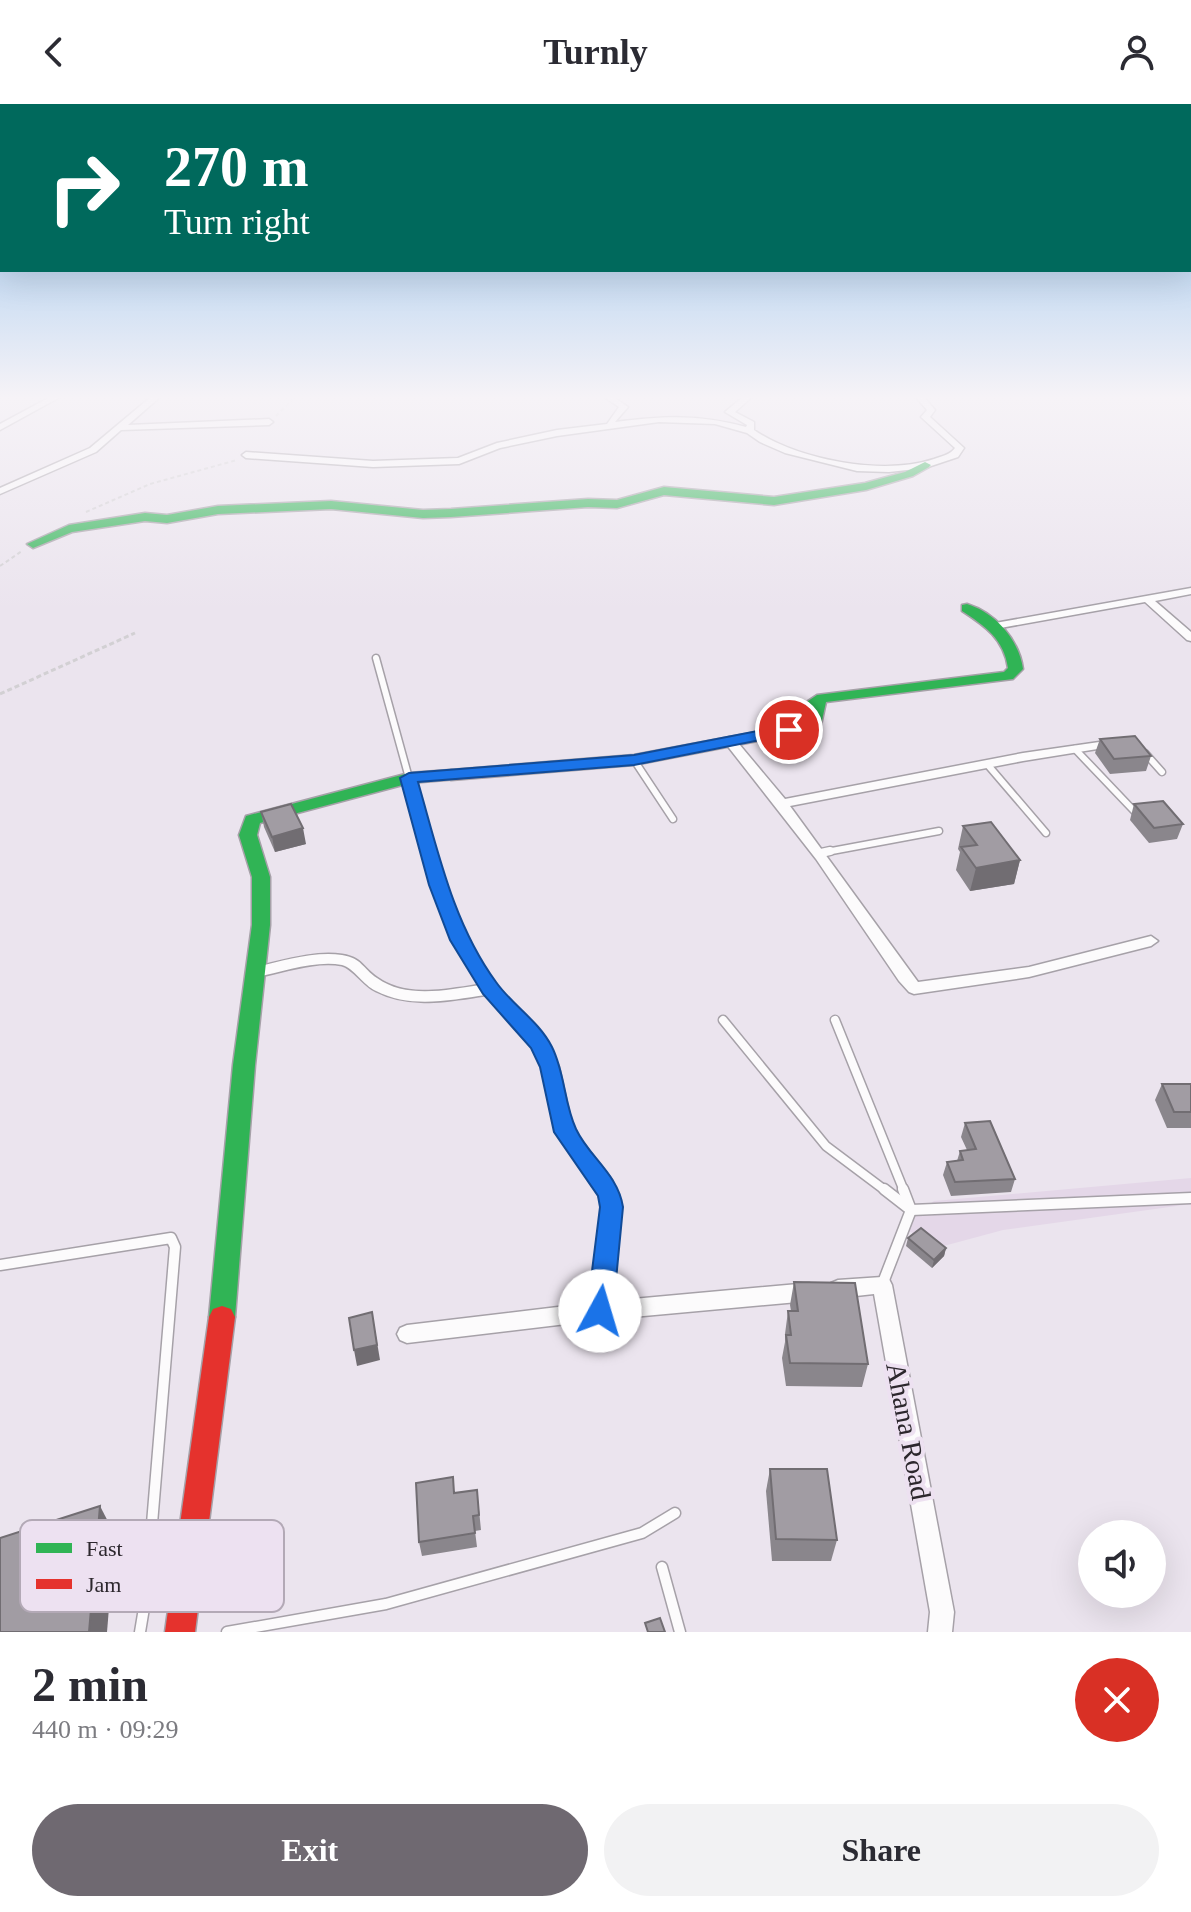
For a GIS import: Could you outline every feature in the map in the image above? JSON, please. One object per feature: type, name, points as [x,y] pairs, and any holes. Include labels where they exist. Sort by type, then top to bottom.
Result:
[{"type":"street","points":[[0,491],[54,467]]},
{"type":"street","points":[[860,467],[898,467]]},
{"type":"street","points":[[33,544],[69,529],[145,517],[176,518],[218,510],[331,505],[423,514],[451,513],[623,503],[664,491],[774,501],[866,486],[909,474],[921,467]]},
{"type":"street","points":[[995,626],[1191,591]]},
{"type":"street","points":[[1147,599],[1191,638]]},
{"type":"street","points":[[195,1520],[221,1328],[244,1065],[261,925],[261,877],[248,835],[252,820],[409,778],[634,760],[806,727],[815,722],[814,707],[816,701],[822,698],[1008,676],[1016,669],[1015,655],[995,626],[967,608]]},
{"type":"street","points":[[784,803],[1132,740]]},
{"type":"street","points":[[730,741],[784,803],[914,988],[1029,972],[1151,941]]},
{"type":"street","points":[[409,778],[438,885],[460,940],[490,989],[540,1044],[551,1067],[565,1132],[609,1193],[611,1207],[600,1311]]},
{"type":"street","points":[[256,972],[328,959],[353,963],[371,982],[405,996],[434,997],[490,989]]},
{"type":"street","points":[[407,1334],[600,1311],[882,1285]]},
{"type":"street","name":"Ahana Road","points":[[882,1285],[942,1612],[940,1632]]},
{"type":"street","points":[[180,1632],[183,1612]]},
{"type":"lane","points":[[376,658],[409,778]]},
{"type":"lane","points":[[1075,749],[1136,813]]},
{"type":"lane","points":[[1142,751],[1162,772]]},
{"type":"lane","points":[[634,760],[673,819]]},
{"type":"lane","points":[[987,764],[1046,833]]},
{"type":"lane","points":[[821,853],[939,831]]},
{"type":"lane","points":[[723,1020],[826,1146],[911,1210],[1191,1198]]},
{"type":"lane","points":[[835,1020],[911,1210],[882,1285]]},
{"type":"lane","points":[[0,1265],[171,1238],[175,1247],[153,1520]]},
{"type":"lane","points":[[227,1632],[386,1604],[642,1533],[675,1513]]},
{"type":"lane","points":[[662,1567],[680,1632]]},
{"type":"lane","points":[[140,1632],[143,1612]]},
{"type":"path","points":[[85,513],[150,484],[214,467]]},
{"type":"path","points":[[0,566],[33,544]]},
{"type":"path","points":[[0,694],[135,633]]},
{"type":"shaded area","points":[[1191,1178],[1191,1204],[1003,1230],[940,1247],[899,1226],[934,1201]]},
{"type":"building","points":[[1135,736],[1151,756],[1114,759],[1100,739]]},
{"type":"building","points":[[1163,801],[1183,824],[1154,828],[1134,804]]},
{"type":"building","points":[[291,804],[303,828],[272,837],[261,812]]},
{"type":"building","points":[[991,822],[1020,860],[976,868],[961,847],[977,845],[963,826]]},
{"type":"building","points":[[1162,1084],[1191,1084],[1191,1112],[1174,1112]]},
{"type":"building","points":[[990,1121],[1015,1179],[955,1182],[947,1162],[963,1160],[960,1151],[976,1149],[965,1123]]},
{"type":"building","points":[[921,1228],[946,1248],[934,1260],[908,1238]]},
{"type":"building","points":[[794,1282],[855,1283],[868,1364],[790,1363],[786,1335],[791,1335],[788,1311],[798,1311]]},
{"type":"building","points":[[372,1312],[377,1345],[354,1350],[349,1318]]},
{"type":"building","points":[[770,1469],[827,1469],[837,1540],[776,1539]]},
{"type":"building","points":[[453,1477],[454,1493],[477,1490],[479,1515],[473,1516],[475,1533],[419,1542],[416,1483]]},
{"type":"building","points":[[100,1506],[99,1520],[56,1520]]},
{"type":"building","points":[[20,1532],[20,1612],[91,1612],[89,1632],[0,1632],[0,1538]]},
{"type":"building","points":[[660,1618],[665,1632],[648,1632],[645,1623]]},
{"type":"traffic: fast","points":[[33,544],[69,529],[145,517],[167,519],[218,510],[331,505],[423,514],[451,513],[588,503],[617,504],[664,491],[774,501],[866,486],[909,474],[921,467]]},
{"type":"traffic: fast","points":[[798,729],[815,722],[816,701],[822,698],[1008,676],[1016,669],[1011,648],[1000,632],[967,608]]},
{"type":"traffic: fast","points":[[222,1317],[244,1065],[261,925],[261,877],[248,835],[252,820],[409,778],[451,775]]},
{"type":"traffic: jam","points":[[451,775],[634,760],[798,729]]},
{"type":"traffic: jam","points":[[195,1520],[222,1317]]},
{"type":"traffic: jam","points":[[180,1632],[183,1612]]},
{"type":"route","points":[[600,1311],[611,1207],[609,1193],[603,1180],[565,1132],[551,1067],[540,1044],[490,989],[460,940],[438,885],[409,778],[634,760],[789,730]]}]
